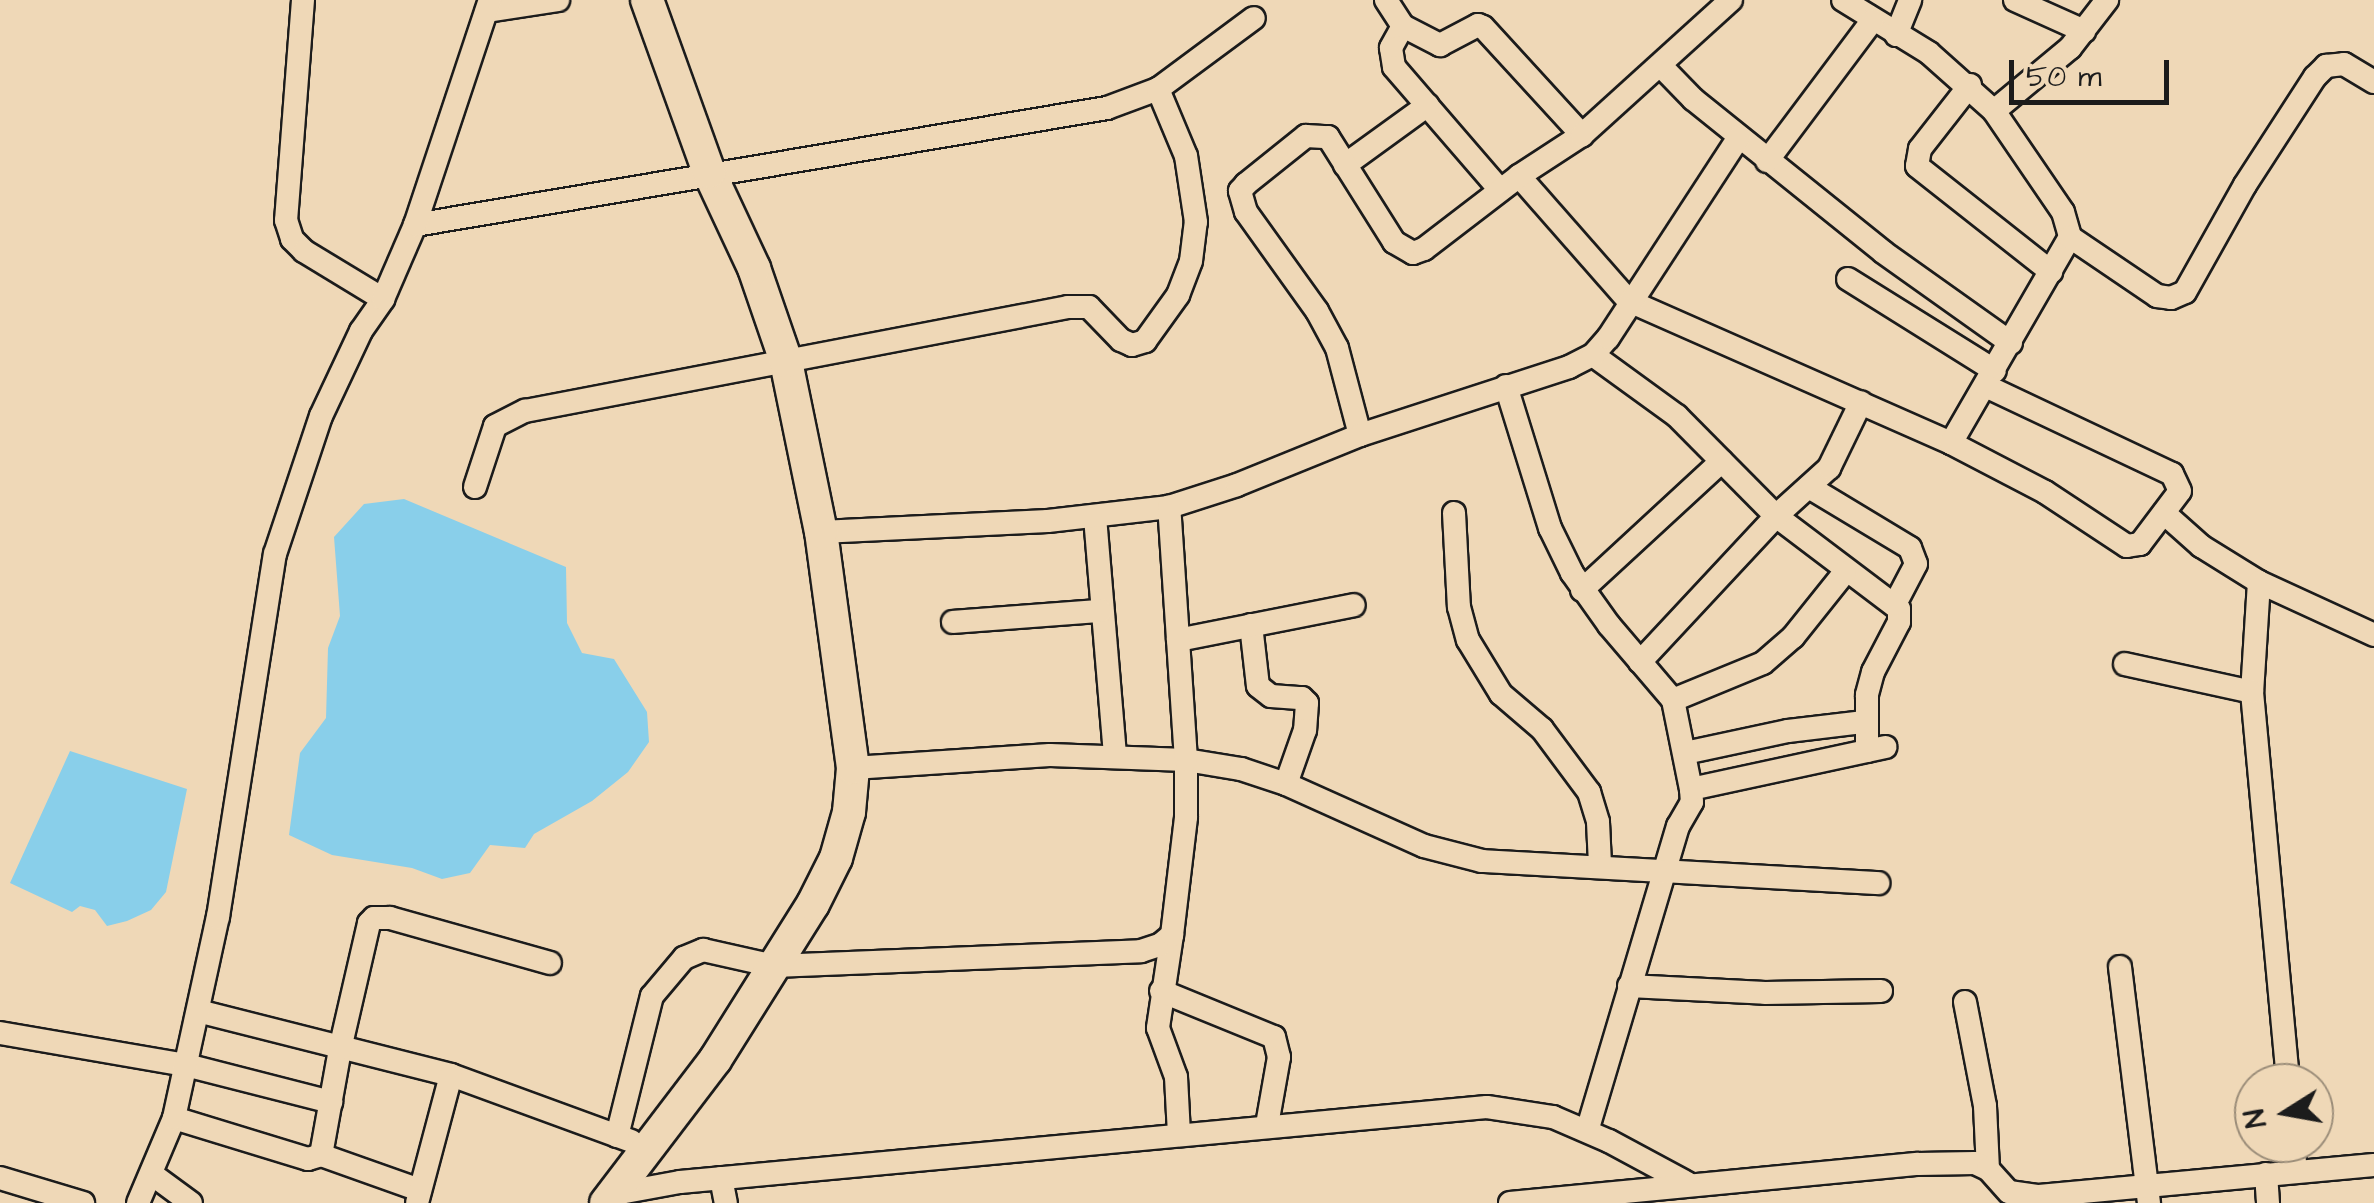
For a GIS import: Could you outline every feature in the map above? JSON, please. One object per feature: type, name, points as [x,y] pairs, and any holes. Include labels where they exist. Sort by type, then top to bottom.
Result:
[{"type":"street","points":[[304,0],[286,220],[304,252],[384,299]]},
{"type":"street","points":[[138,1203],[153,1176],[174,1118],[238,814],[275,554],[321,416],[361,331],[384,299],[415,225],[488,6],[558,0]]},
{"type":"street","points":[[607,1199],[715,1060],[836,858],[849,812],[853,768],[821,532],[786,360],[754,268],[709,172],[647,0]]},
{"type":"street","points":[[1386,0],[1402,26],[1440,45],[1478,24],[1483,26],[1582,135]]},
{"type":"street","points":[[1844,0],[1970,85],[1994,110],[2063,212],[2070,237],[2157,296],[2171,298],[2185,292],[2245,184],[2315,76],[2326,66],[2344,64],[2374,82]]},
{"type":"street","points":[[1896,35],[1910,0]]},
{"type":"street","points":[[2015,0],[2084,31]]},
{"type":"street","points":[[1994,110],[2026,88],[2084,31],[2107,0]]},
{"type":"street","points":[[1360,435],[1337,348],[1318,312],[1240,201],[1246,184],[1306,136],[1317,133],[1328,137],[1394,242],[1413,252],[1582,135],[1726,2]]},
{"type":"street","points":[[415,225],[709,172],[1107,108],[1158,89],[1254,18]]},
{"type":"street","points":[[1767,160],[1873,20]]},
{"type":"street","points":[[1402,26],[1390,57],[1500,190]]},
{"type":"street","points":[[1661,66],[1739,137],[1883,252],[2012,343]]},
{"type":"street","points":[[1970,85],[1920,149],[1917,166],[2052,272]]},
{"type":"street","points":[[474,488],[488,440],[495,426],[508,417],[1068,306],[1090,308],[1121,340],[1132,345],[1145,341],[1178,295],[1191,261],[1196,222],[1186,156],[1158,89]]},
{"type":"street","points":[[1346,165],[1428,105]]},
{"type":"street","points":[[821,532],[1094,516],[1169,507],[1237,485],[1360,435],[1594,354],[1739,137]]},
{"type":"street","points":[[1519,176],[1629,301],[1951,443],[2046,492],[2127,546],[2140,544],[2180,491],[2172,474],[1991,378],[1848,279]]},
{"type":"street","points":[[1951,443],[2070,237]]},
{"type":"street","points":[[1594,354],[1677,416],[1776,516],[1845,572],[1895,604],[1900,616],[1873,672],[1864,722],[1876,749],[1691,789]]},
{"type":"street","points":[[1506,386],[1550,528],[1582,590],[1673,700],[1691,789],[1692,802],[1678,826],[1668,871],[1629,986],[1587,1131]]},
{"type":"street","points":[[1640,662],[1776,516],[1809,487],[1845,442],[1861,402]]},
{"type":"street","points":[[1582,590],[1722,461]]},
{"type":"street","points":[[1809,487],[1910,548],[1916,564],[1895,604]]},
{"type":"street","points":[[1169,507],[1186,760],[1184,834],[1158,1028],[1176,1077],[1179,1135]]},
{"type":"street","points":[[1454,513],[1459,607],[1468,640],[1501,694],[1542,730],[1590,792],[1598,822],[1600,865]]},
{"type":"street","points":[[2164,513],[2201,546],[2259,582],[2374,635]]},
{"type":"street","points":[[1094,516],[1115,756]]},
{"type":"street","points":[[1673,700],[1763,663],[1793,637],[1845,572]]},
{"type":"street","points":[[2259,582],[2252,692],[2286,1063]]},
{"type":"street","points":[[1178,640],[1354,604]]},
{"type":"street","points":[[953,622],[1100,610]]},
{"type":"street","points":[[1251,625],[1258,686],[1271,696],[1302,698],[1307,704],[1305,730],[1286,784]]},
{"type":"street","points":[[2125,664],[2252,692]]},
{"type":"street","points":[[1685,753],[1788,731],[1864,722]]},
{"type":"street","points":[[853,768],[1050,755],[1186,760],[1286,784],[1407,839],[1482,861],[1878,883]]},
{"type":"street","points":[[321,1155],[340,1049],[369,923],[374,918],[390,918],[550,963]]},
{"type":"street","points":[[617,1136],[643,1022],[666,975],[684,958],[703,950],[774,966],[1140,951],[1160,945],[1172,935]]},
{"type":"street","points":[[2120,967],[2148,1194]]},
{"type":"street","points":[[1629,986],[1765,993],[1880,991]]},
{"type":"street","points":[[1161,991],[1274,1038],[1279,1057],[1267,1126]]},
{"type":"street","points":[[1965,1002],[1985,1106],[1988,1168]]},
{"type":"street","points":[[198,1011],[451,1075],[648,1148]]},
{"type":"street","points":[[0,1034],[186,1065],[331,1102]]},
{"type":"street","points":[[174,1118],[308,1159],[321,1155],[418,1197],[451,1075]]},
{"type":"street","points":[[607,1199],[721,1178],[1486,1107],[1553,1117],[1687,1184]]},
{"type":"street","points":[[2295,1163],[2296,1171]]},
{"type":"street","points":[[1510,1203],[1657,1194],[1687,1184],[1918,1164],[1976,1164],[1988,1168],[2009,1192],[2024,1200],[2148,1194],[2266,1174],[2374,1165]]},
{"type":"street","points":[[2266,1174],[2268,1203]]},
{"type":"street","points":[[153,1176],[191,1203]]},
{"type":"street","points":[[0,1178],[83,1203]]},
{"type":"street","points":[[721,1178],[726,1203]]},
{"type":"water","points":[[404,499],[566,567],[567,623],[582,653],[614,659],[647,712],[649,742],[628,772],[592,801],[534,834],[525,848],[490,845],[470,873],[442,879],[412,868],[332,855],[289,835],[300,753],[326,718],[328,648],[340,616],[334,537],[364,504]]},
{"type":"water","points":[[70,751],[187,789],[166,892],[151,910],[127,921],[107,926],[95,910],[80,906],[72,912],[10,883]]}]
